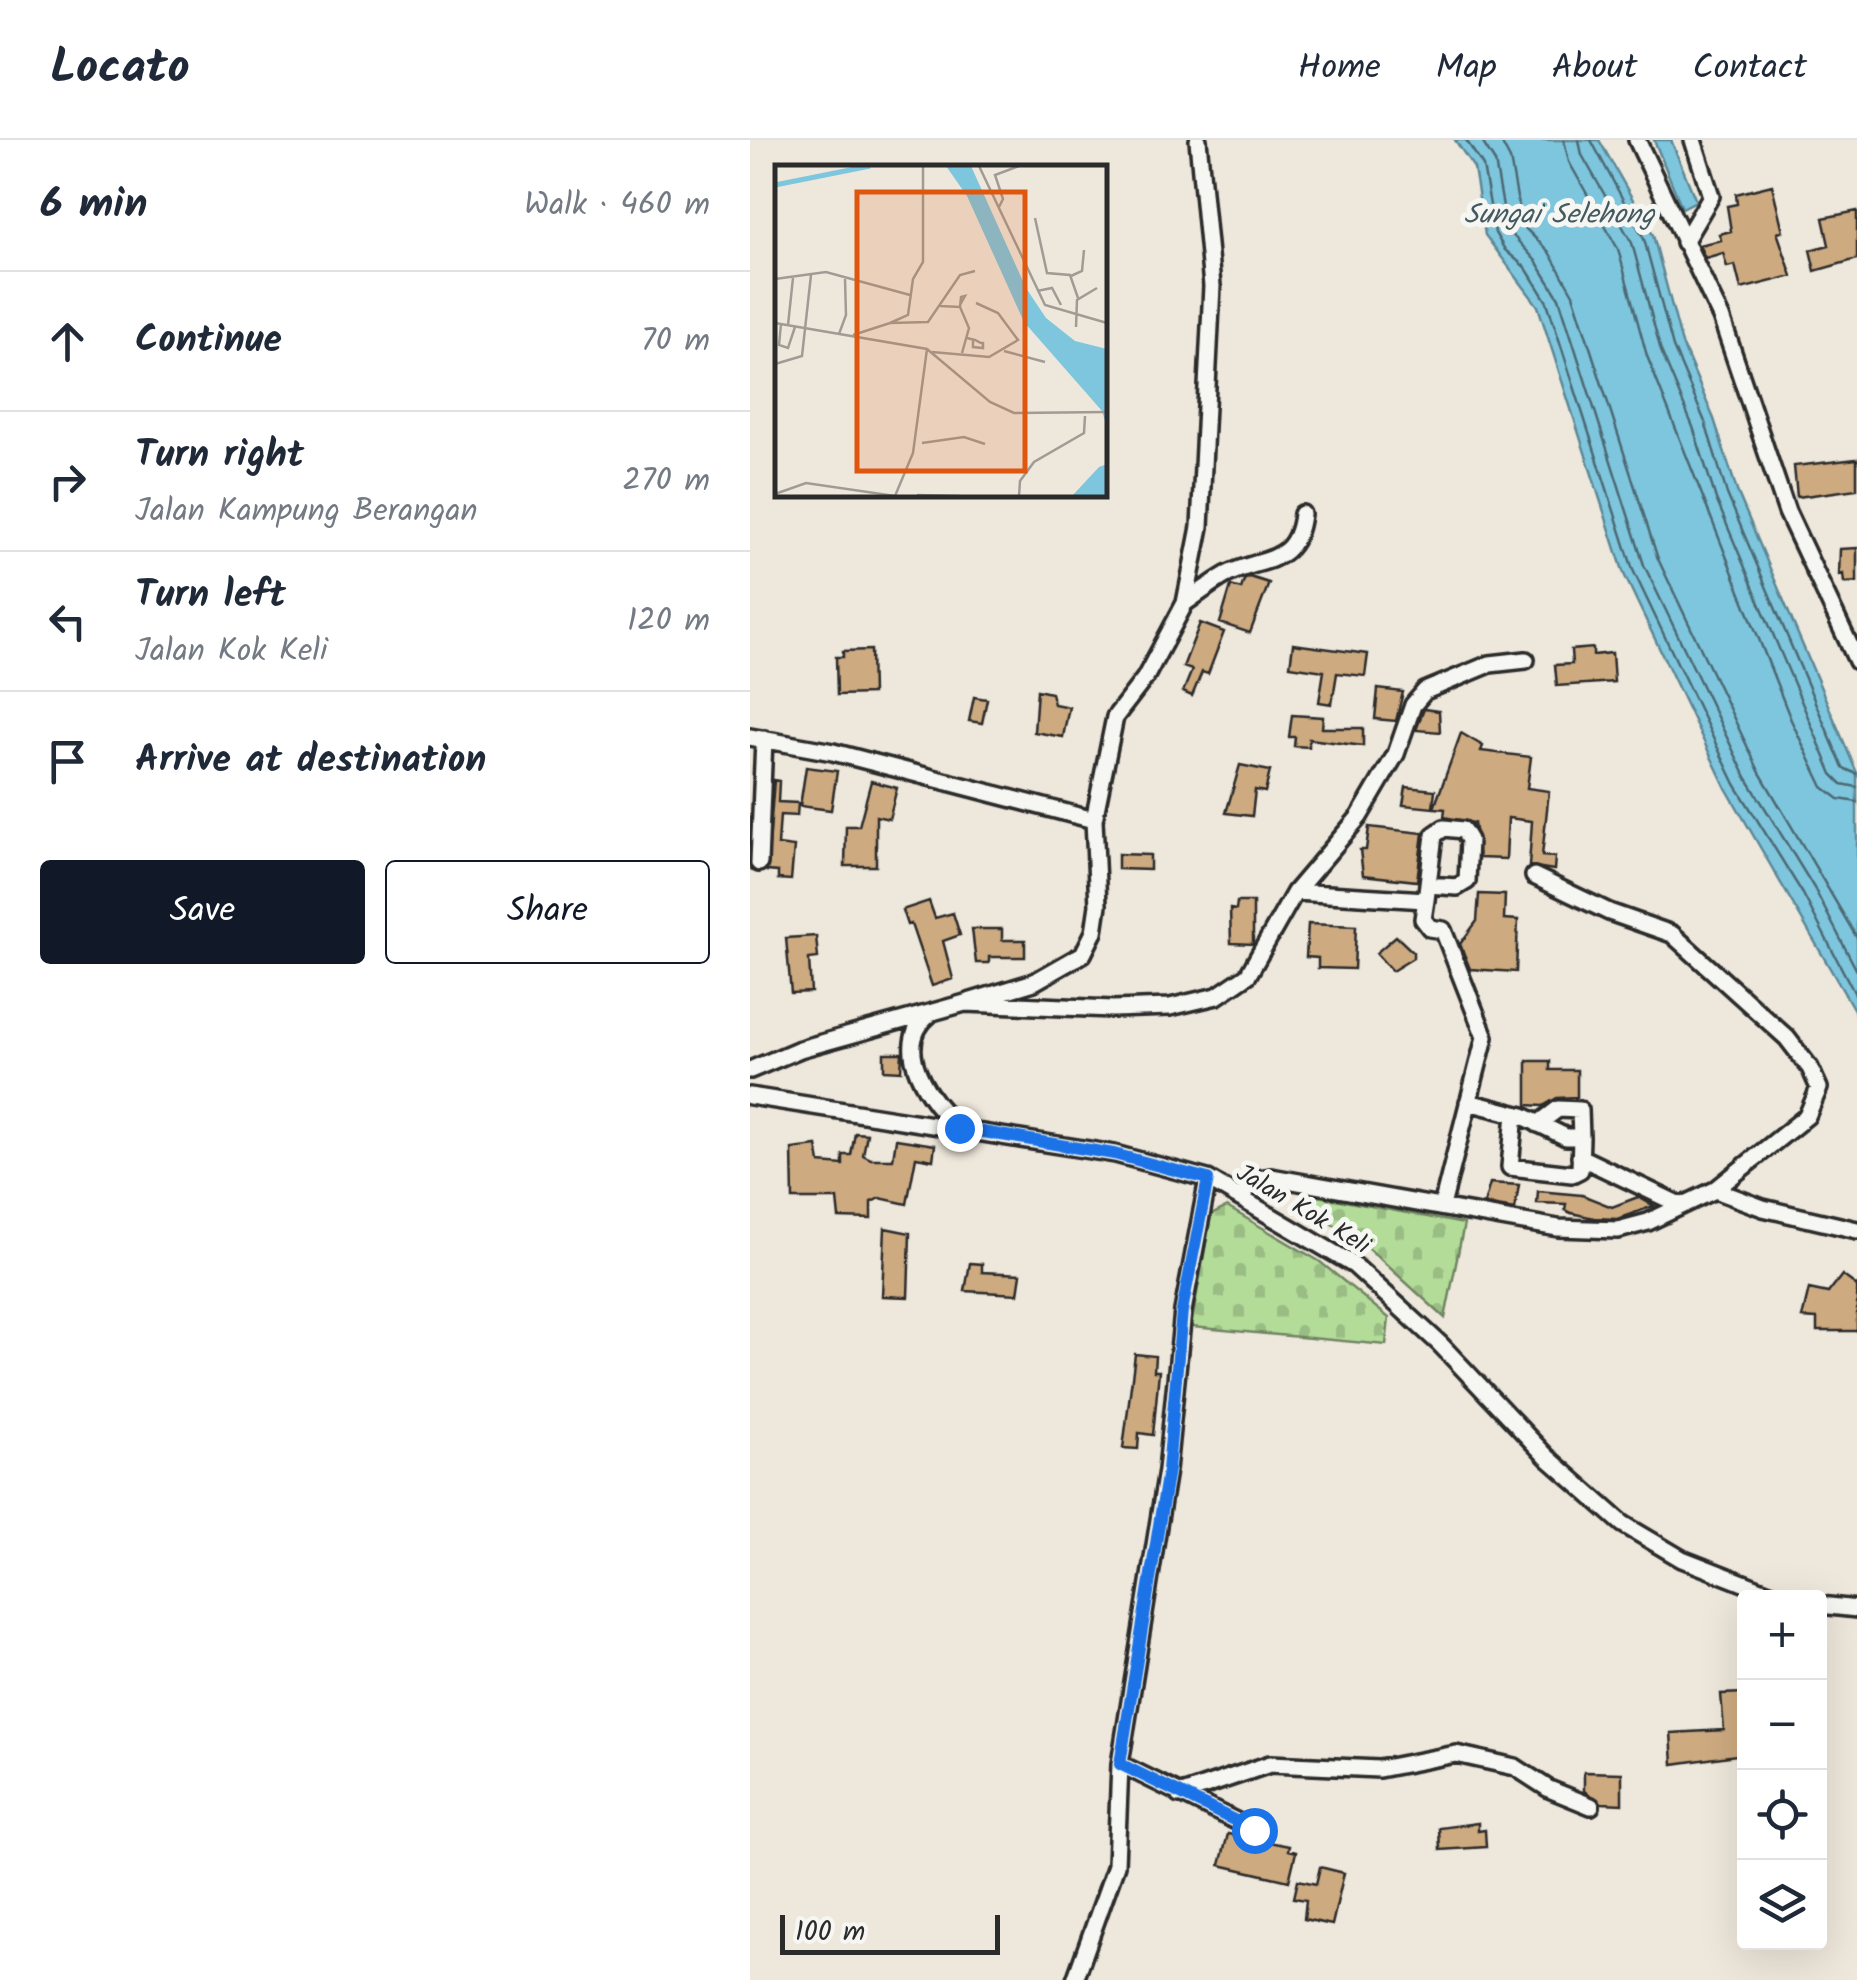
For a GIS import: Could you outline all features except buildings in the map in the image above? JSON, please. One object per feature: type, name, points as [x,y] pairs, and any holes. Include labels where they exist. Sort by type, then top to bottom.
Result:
[{"type":"street","points":[[750,1070],[800,1049],[1034,982],[1083,954],[1094,932],[1098,905],[1094,820],[1114,718],[1145,678],[1185,603],[1200,527],[1212,286],[1198,140]]},
{"type":"street","points":[[1637,140],[1740,364],[1787,512],[1857,661]]},
{"type":"street","points":[[1684,242],[1711,196],[1693,140]]},
{"type":"street","points":[[1185,603],[1228,574],[1282,555],[1300,534],[1302,514]]},
{"type":"street","points":[[965,1003],[1114,1010],[1200,1002],[1248,975],[1295,892],[1366,805],[1396,754],[1413,705],[1425,691],[1490,664],[1526,660]]},
{"type":"street","points":[[759,863],[757,738],[833,752],[1094,820]]},
{"type":"street","points":[[1242,1198],[1252,1180],[1271,1177],[1580,1231],[1618,1230],[1648,1222],[1715,1190],[1807,1116],[1819,1088],[1810,1068],[1787,1038],[1672,934],[1609,912],[1534,876]]},
{"type":"street","points":[[1295,892],[1427,892],[1423,918],[1430,928],[1443,930],[1485,1037],[1442,1206]]},
{"type":"street","points":[[935,1010],[918,1023],[912,1040],[915,1064],[928,1094],[959,1128]]},
{"type":"street","name":"Jalan Kok Keli","points":[[750,1096],[1114,1154],[1208,1179],[1354,1264],[1440,1344],[1548,1456],[1624,1524],[1682,1559],[1761,1590]]},
{"type":"street","points":[[1468,1102],[1515,1114],[1566,1137],[1581,1137]]},
{"type":"street","points":[[1515,1114],[1508,1162],[1514,1170],[1572,1174],[1580,1170],[1580,1110],[1558,1109],[1538,1124]]},
{"type":"street","points":[[1580,1156],[1680,1205]]},
{"type":"street","points":[[1076,1980],[1116,1865],[1120,1764],[1168,1470],[1182,1311],[1208,1179]]},
{"type":"street","points":[[1715,1190],[1763,1208],[1857,1230]]},
{"type":"street","points":[[1827,1606],[1857,1610]]},
{"type":"street","points":[[1179,1794],[1245,1768],[1270,1764],[1379,1769],[1456,1754],[1514,1767],[1549,1790],[1592,1806]]},
{"type":"street","points":[[1120,1764],[1254,1830]]},
{"type":"green space","points":[[1303,1193],[1464,1224],[1445,1318],[1355,1236],[1301,1207]]},
{"type":"green space","points":[[1227,1207],[1319,1261],[1389,1318],[1386,1345],[1191,1327],[1211,1215]]},
{"type":"water","name":"Sungai Selehong","points":[[1455,140],[1599,140],[1653,235],[1682,344],[1714,419],[1737,491],[1857,773],[1857,1015],[1726,788],[1624,574],[1538,306],[1485,235],[1474,168]]},
{"type":"water","points":[[1654,140],[1671,140],[1696,201],[1682,208]]},
{"type":"route","points":[[959,1128],[1114,1154],[1208,1179],[1182,1311],[1168,1470],[1120,1764],[1254,1830]]}]
